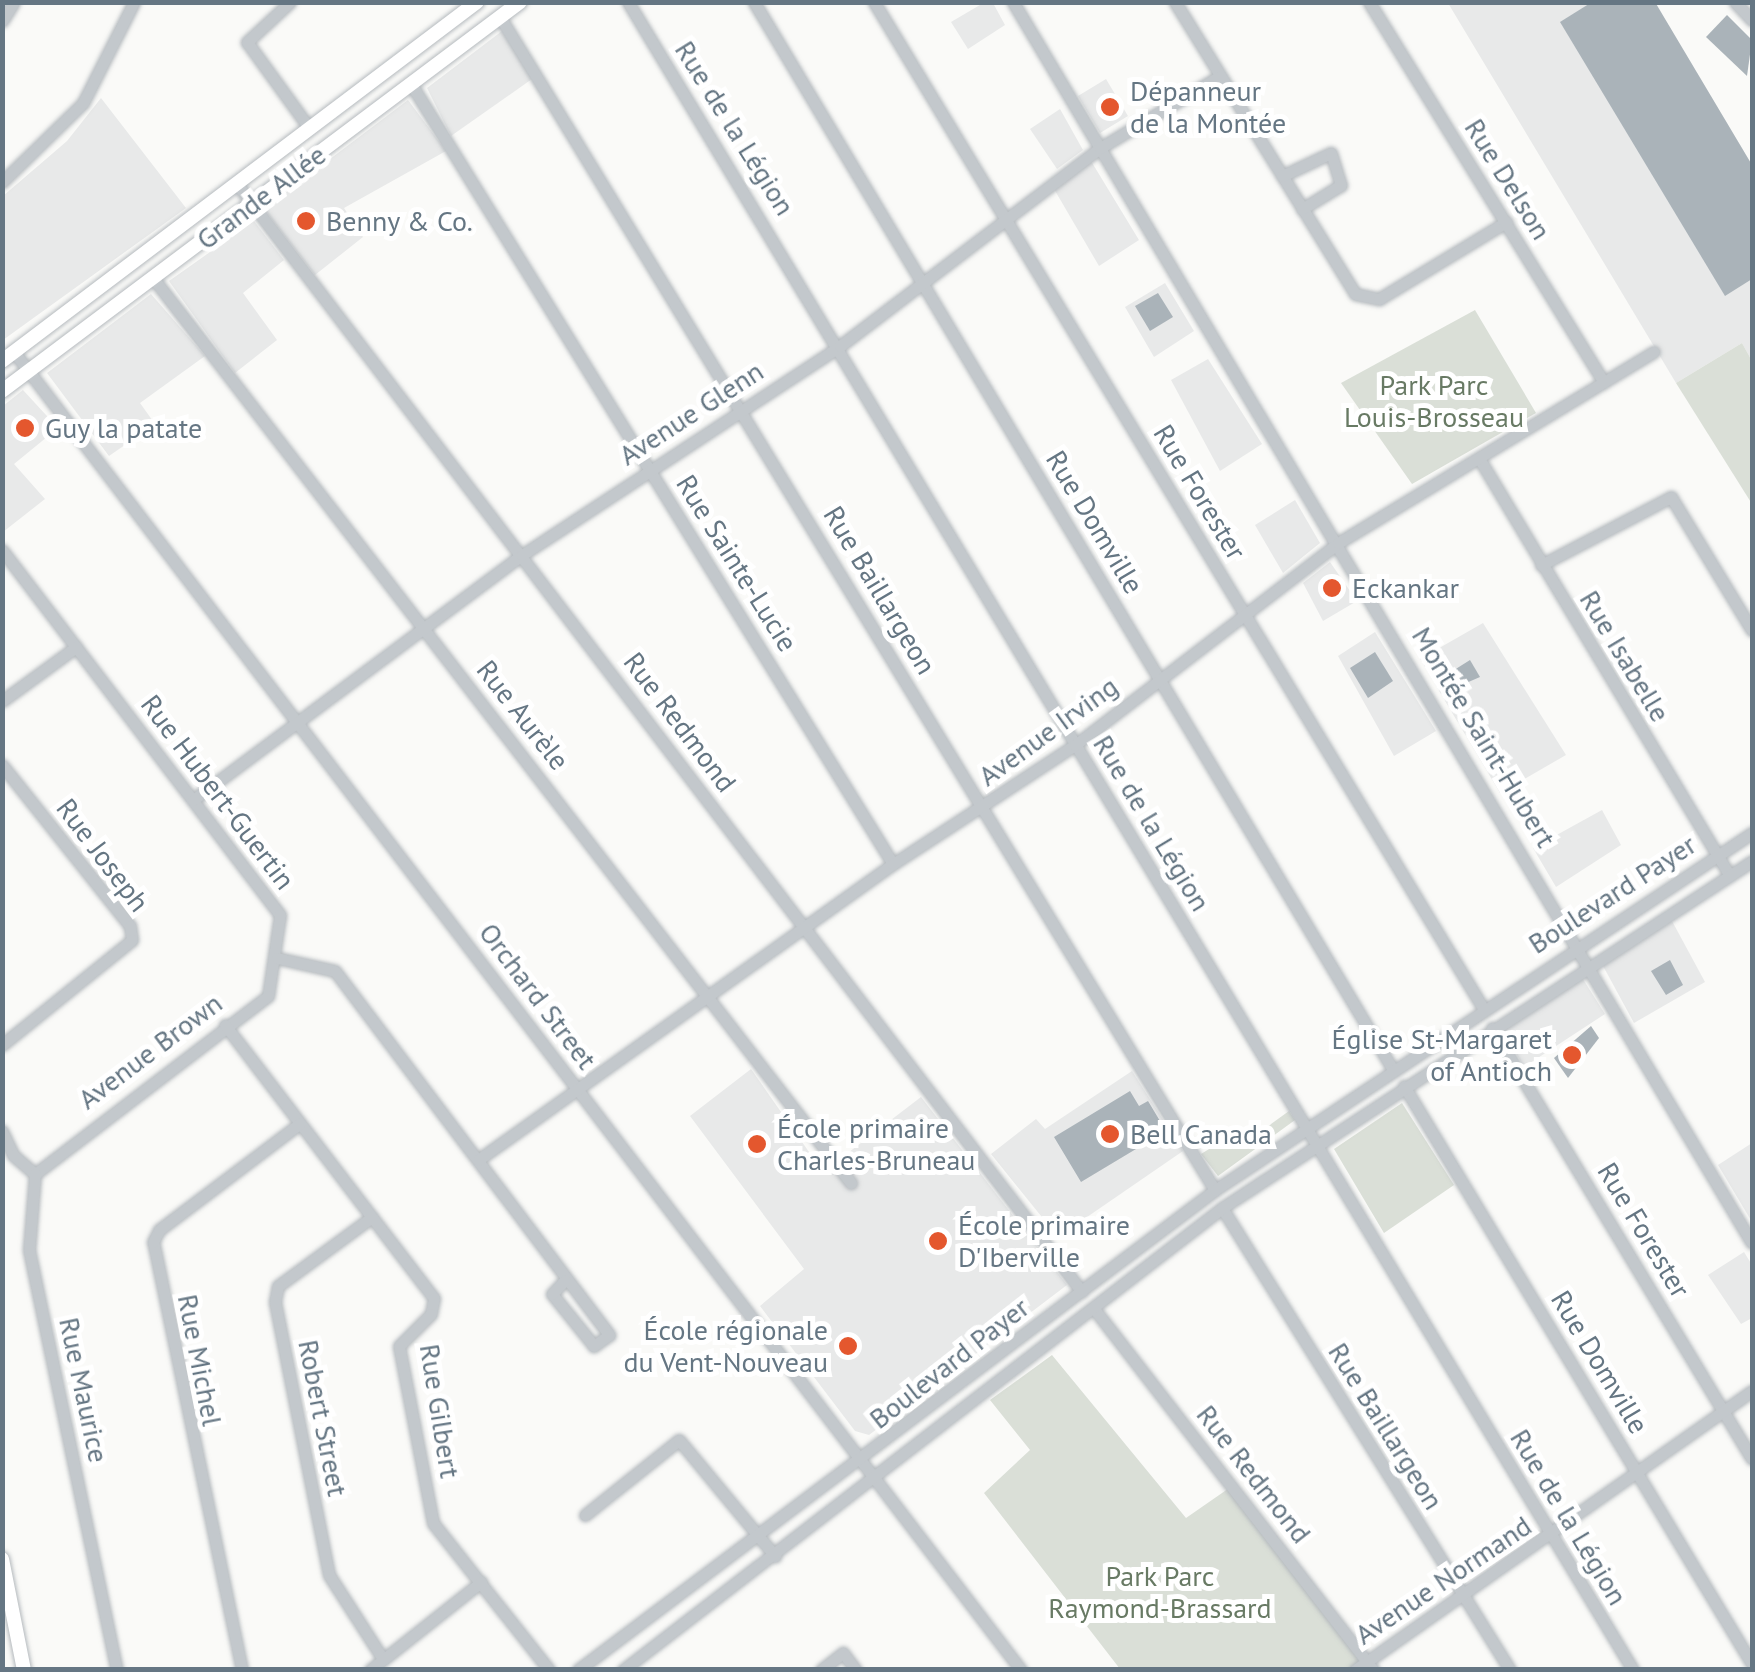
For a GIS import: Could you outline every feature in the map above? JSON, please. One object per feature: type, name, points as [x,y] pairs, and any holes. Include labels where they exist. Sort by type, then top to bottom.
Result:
[{"type":"main road","name":"Grande Allée","points":[[8,356],[477,2]]},
{"type":"main road","name":"Grande Allée","points":[[2,391],[520,2]]},
{"type":"main road","points":[[2,1559],[24,1670]]},
{"type":"street","points":[[2,22],[14,2]]},
{"type":"street","points":[[2,182],[83,103],[134,2]]},
{"type":"street","points":[[290,2],[248,42],[310,129]]},
{"type":"street","name":"Rue de la Légion","points":[[628,2],[840,346],[1633,1670]]},
{"type":"street","name":"Rue Domville","points":[[754,2],[1392,1068]]},
{"type":"street","name":"Rue Forester","points":[[874,2],[1483,1008]]},
{"type":"street","name":"Montée Saint-Hubert","points":[[1014,2],[1580,944],[1752,1243]]},
{"type":"street","points":[[1175,2],[1355,294],[1378,299],[1506,222]]},
{"type":"street","name":"Rue Delson","points":[[1369,2],[1604,382]]},
{"type":"street","points":[[1735,2],[1752,20]]},
{"type":"street","name":"Rue Baillargeon","points":[[500,17],[1215,1190]]},
{"type":"street","name":"Avenue Glenn","points":[[193,800],[522,556],[840,346],[1100,148],[1220,76]]},
{"type":"street","name":"Rue Sainte-Lucie","points":[[412,84],[893,864]]},
{"type":"street","points":[[1282,176],[1331,153],[1341,185],[1302,209]]},
{"type":"street","name":"Rue Redmond","points":[[236,184],[1082,1292]]},
{"type":"street","name":"Rue Aurèle","points":[[153,278],[851,1184]]},
{"type":"street","name":"Avenue Irving","points":[[478,1160],[893,864],[1076,745],[1338,543],[1654,352]]},
{"type":"street","name":"Orchard Street","points":[[8,356],[29,372],[301,721],[860,1463],[1021,1670]]},
{"type":"street","name":"Rue Isabelle","points":[[1480,460],[1730,876]]},
{"type":"street","points":[[1541,565],[1671,497],[1752,630]]},
{"type":"street","name":"Rue Hubert-Guertin","points":[[2,550],[280,915],[277,958]]},
{"type":"street","points":[[2,701],[76,647]]},
{"type":"street","name":"Rue Joseph","points":[[2,765],[130,926],[132,940],[2,1045]]},
{"type":"street","name":"Boulevard Payer","points":[[578,1670],[860,1463],[1215,1190],[1392,1068],[1752,833]]},
{"type":"street","name":"Boulevard Payer","points":[[622,1670],[876,1481],[1222,1208],[1590,961],[1752,861]]},
{"type":"street","points":[[277,958],[335,971],[609,1335],[594,1346],[552,1294],[565,1280]]},
{"type":"street","name":"Avenue Brown","points":[[35,1174],[225,1025],[268,996],[277,958]]},
{"type":"street","name":"Rue Gilbert","points":[[225,1025],[434,1298],[430,1314],[399,1346],[432,1523],[549,1670]]},
{"type":"street","name":"Rue Forester","points":[[1492,1028],[1752,1459]]},
{"type":"street","name":"Rue Domville","points":[[1404,1086],[1752,1664]]},
{"type":"street","name":"Rue Michel","points":[[242,1670],[153,1242],[158,1230],[299,1124]]},
{"type":"street","points":[[2,1131],[13,1155],[35,1174]]},
{"type":"street","name":"Rue Maurice","points":[[35,1174],[29,1250],[117,1670]]},
{"type":"street","name":"Rue Baillargeon","points":[[1222,1208],[1510,1670]]},
{"type":"street","name":"Robert Street","points":[[372,1218],[278,1286],[274,1302],[329,1575],[383,1658]]},
{"type":"street","name":"Rue Redmond","points":[[1094,1310],[1370,1665]]},
{"type":"street","name":"Avenue Normand","points":[[1355,1670],[1370,1665],[1552,1538],[1752,1391]]},
{"type":"street","points":[[585,1515],[679,1440],[775,1556]]},
{"type":"street","points":[[370,1670],[481,1582]]},
{"type":"street","points":[[821,1670],[842,1653],[856,1670]]},
{"type":"shaded area","points":[[985,2],[993,3],[1005,25],[968,49],[951,22]]},
{"type":"shaded area","points":[[1448,3],[1655,3],[1752,165],[1752,361],[1742,343],[1676,383]]},
{"type":"shaded area","points":[[502,31],[532,79],[451,136],[427,88]]},
{"type":"shaded area","points":[[1106,79],[1128,116],[1100,133],[1078,96]]},
{"type":"shaded area","points":[[101,98],[186,208],[3,340],[3,196],[67,141]]},
{"type":"shaded area","points":[[408,100],[446,151],[344,208],[363,237],[315,275],[264,209]]},
{"type":"shaded area","points":[[1060,109],[1083,150],[1057,169],[1030,129]]},
{"type":"shaded area","points":[[1091,161],[1139,240],[1099,266],[1054,189]]},
{"type":"shaded area","points":[[254,221],[284,260],[243,293],[277,340],[235,373],[169,281]]},
{"type":"shaded area","points":[[1165,283],[1194,331],[1154,357],[1125,307]]},
{"type":"shaded area","points":[[151,294],[205,356],[140,403],[155,424],[109,456],[47,373]]},
{"type":"shaded area","points":[[1208,359],[1262,444],[1220,471],[1171,380]]},
{"type":"shaded area","points":[[23,390],[58,428],[14,464],[45,499],[3,532],[3,406]]},
{"type":"shaded area","points":[[1295,500],[1320,543],[1283,573],[1255,525]]},
{"type":"shaded area","points":[[1330,562],[1357,601],[1323,621],[1303,583]]},
{"type":"shaded area","points":[[1483,623],[1566,755],[1500,793],[1420,659]]},
{"type":"shaded area","points":[[1375,632],[1436,731],[1394,756],[1338,656]]},
{"type":"shaded area","points":[[1602,810],[1621,845],[1556,887],[1533,848]]},
{"type":"shaded area","points":[[1672,921],[1705,982],[1634,1023],[1602,964]]},
{"type":"shaded area","points":[[1581,976],[1605,1014],[1524,1067],[1503,1031]]},
{"type":"shaded area","points":[[751,1069],[823,1172],[921,1097],[1067,1285],[869,1435],[855,1431],[760,1306],[804,1269],[690,1116]]},
{"type":"shaded area","points":[[1132,1071],[1183,1151],[1058,1237],[991,1154],[1036,1119],[1045,1129]]},
{"type":"shaded area","points":[[1752,1143],[1752,1222],[1718,1165]]},
{"type":"shaded area","points":[[1744,1252],[1752,1265],[1752,1318],[1741,1324],[1708,1275]]},
{"type":"green space","name":"Park Parc Louis-Brosseau","points":[[1475,310],[1536,413],[1412,484],[1341,383]]},
{"type":"green space","points":[[1742,343],[1752,361],[1752,504],[1676,383]]},
{"type":"green space","points":[[1402,1103],[1454,1185],[1384,1233],[1334,1149]]},
{"type":"green space","points":[[1289,1111],[1295,1120],[1218,1176],[1201,1154],[1243,1128],[1252,1138]]},
{"type":"green space","name":"Park Parc Raymond-Brassard","points":[[1052,1355],[1186,1518],[1235,1484],[1370,1663],[1362,1670],[1120,1669],[984,1493],[1030,1450],[990,1400]]},
{"type":"building","points":[[1592,2],[1655,2],[1752,165],[1752,279],[1725,296],[1560,22]]},
{"type":"building","points":[[1727,15],[1752,40],[1747,76],[1706,37]]},
{"type":"building","points":[[1158,293],[1173,317],[1150,331],[1135,306]]},
{"type":"building","points":[[1375,652],[1393,681],[1368,698],[1350,668]]},
{"type":"building","points":[[1470,660],[1480,677],[1450,690],[1443,677]]},
{"type":"building","points":[[1670,960],[1683,985],[1666,995],[1651,971]]},
{"type":"building","name":"Église St-Margaret of Antioch","points":[[1591,1026],[1599,1038],[1568,1078],[1554,1058]]},
{"type":"building","name":"Bell Canada","points":[[1130,1091],[1139,1106],[1148,1101],[1166,1131],[1081,1182],[1054,1137]]},
{"type":"place","name":"Dépanneur de la Montée","points":[[1110,107]]},
{"type":"place","name":"Benny & Co.","points":[[306,221]]},
{"type":"place","name":"Guy la patate","points":[[25,428]]},
{"type":"place","name":"Eckankar","points":[[1332,588]]},
{"type":"place","name":"Église St-Margaret of Antioch","points":[[1572,1055]]},
{"type":"place","name":"Bell Canada","points":[[1110,1134]]},
{"type":"place","name":"École primaire Charles-Bruneau","points":[[757,1144]]},
{"type":"place","name":"École primaire D'Iberville","points":[[938,1241]]},
{"type":"place","name":"École régionale du Vent-Nouveau","points":[[848,1346]]}]
